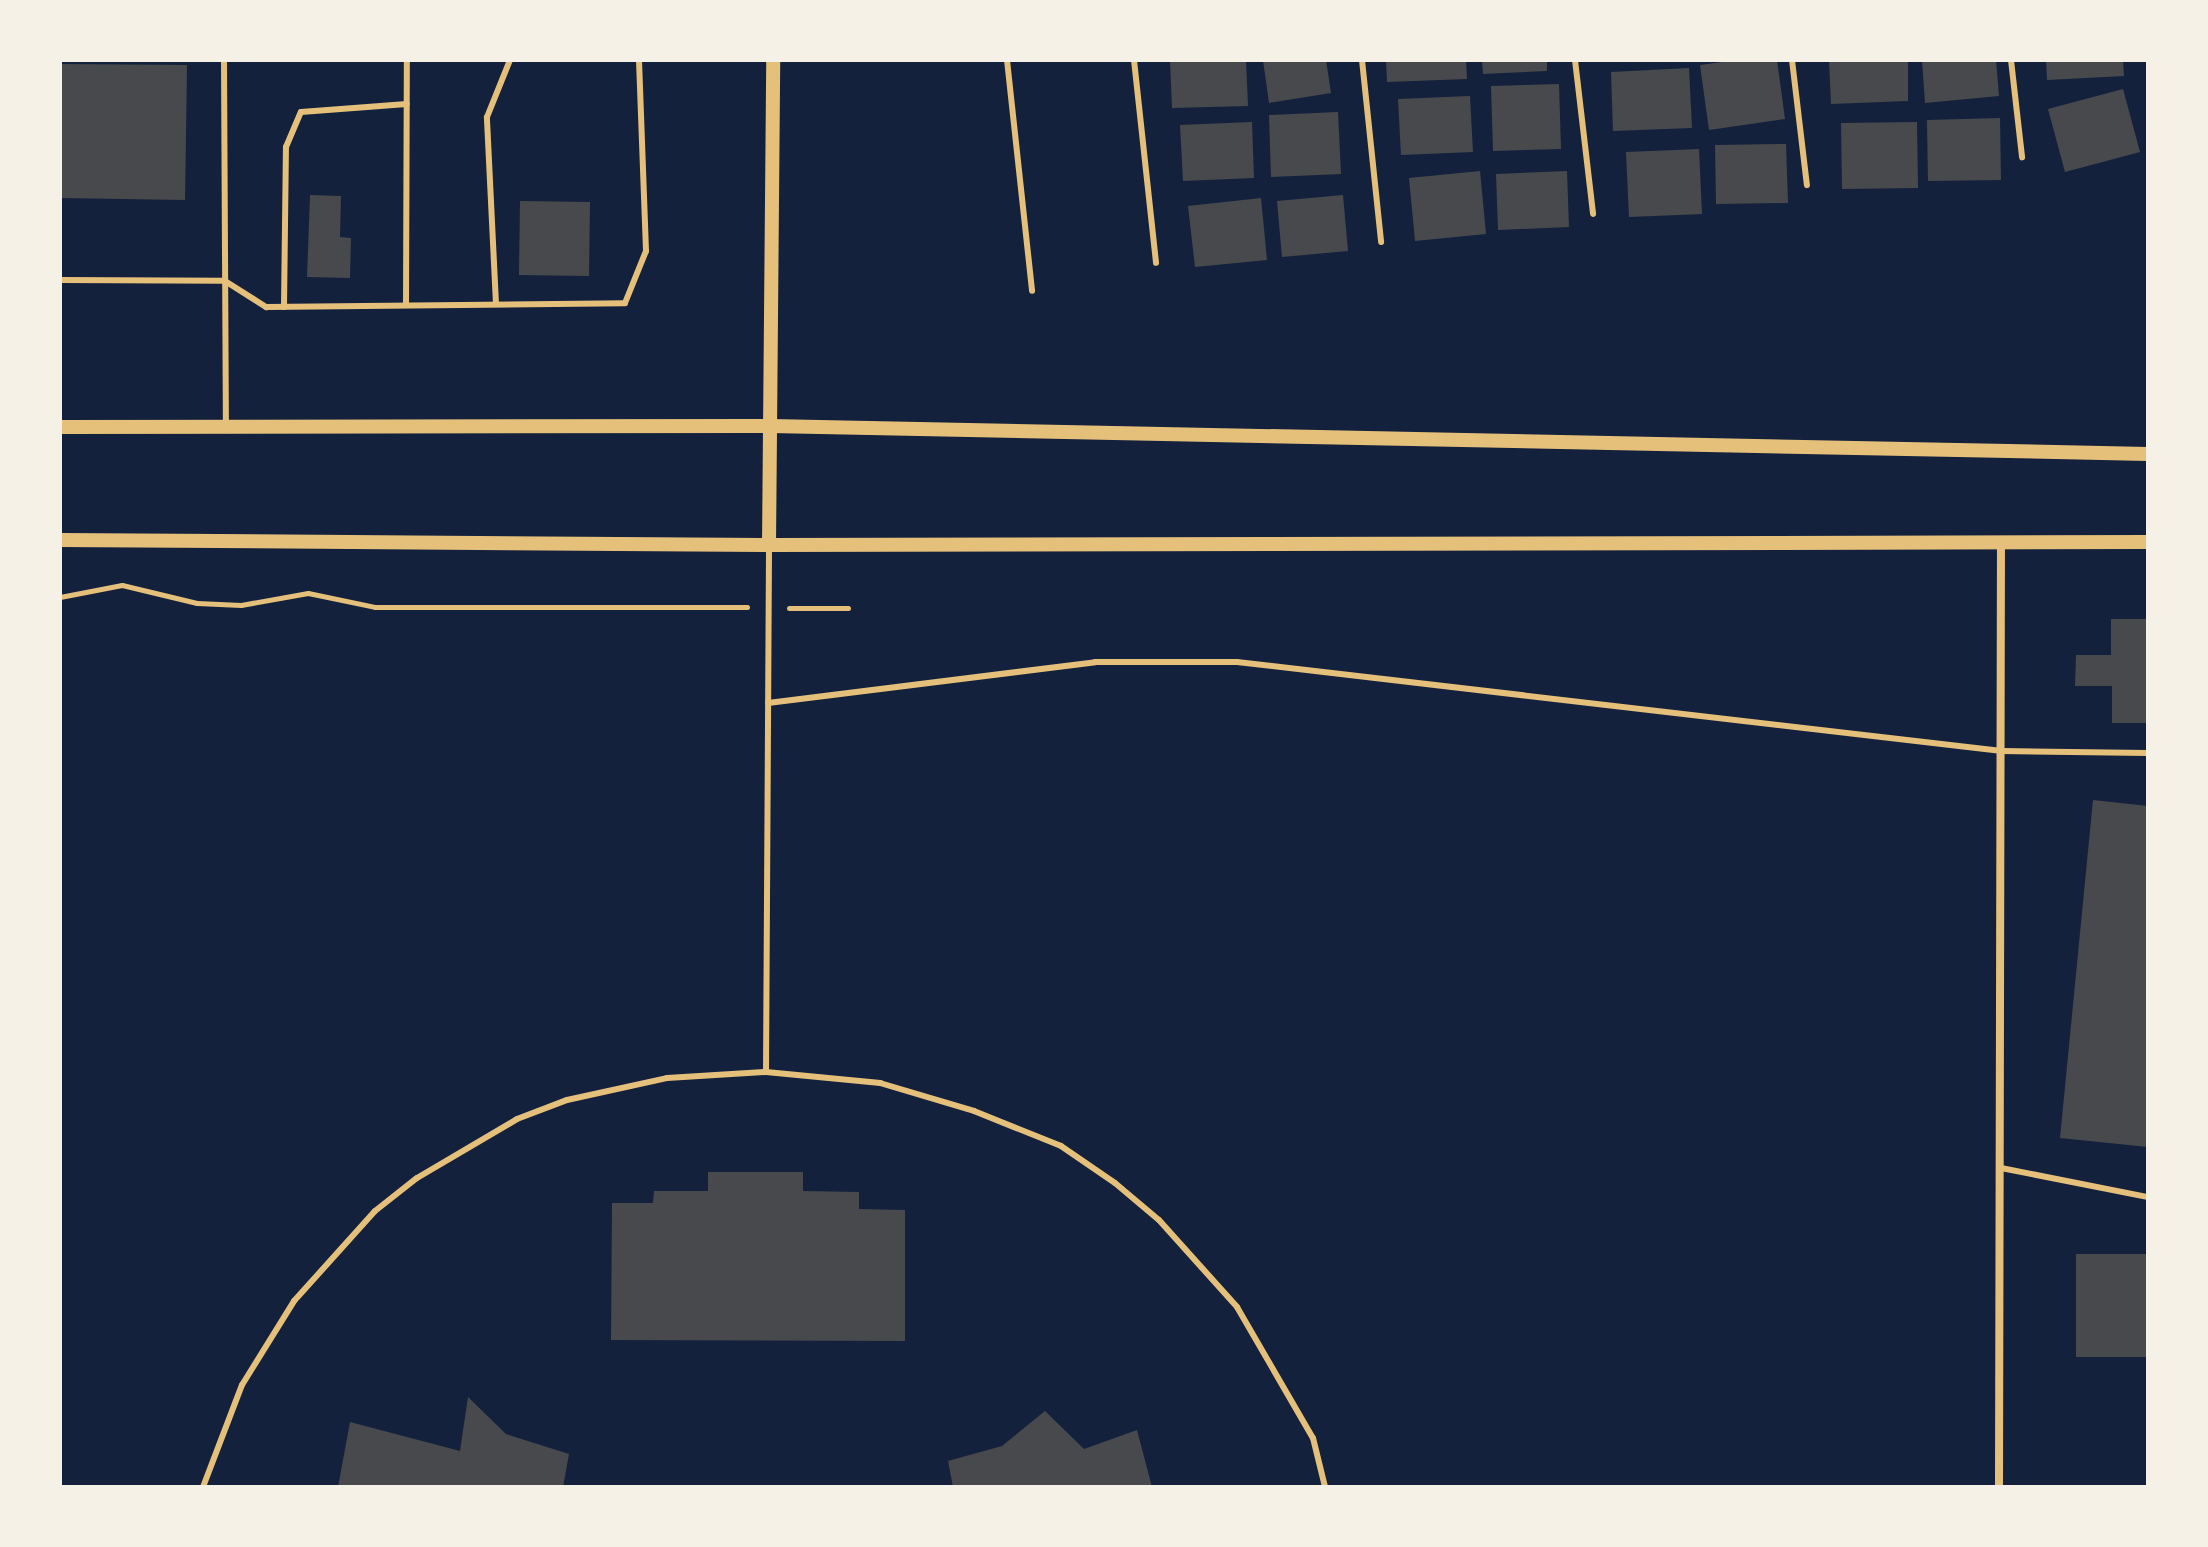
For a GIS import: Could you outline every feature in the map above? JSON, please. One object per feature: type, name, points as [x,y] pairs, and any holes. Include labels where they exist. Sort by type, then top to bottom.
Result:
[{"type":"street","points":[[769,545],[773,60]]},
{"type":"street","points":[[60,427],[770,426],[2148,454]]},
{"type":"street","points":[[60,540],[769,545],[2148,542]]},
{"type":"street","points":[[1999,1487],[2001,541]]},
{"type":"lane","points":[[224,60],[226,427]]},
{"type":"lane","points":[[406,305],[407,60]]},
{"type":"lane","points":[[496,304],[487,117],[510,60]]},
{"type":"lane","points":[[60,280],[225,281],[266,307],[625,303],[646,251],[639,60]]},
{"type":"lane","points":[[1007,60],[1032,291]]},
{"type":"lane","points":[[1134,60],[1156,263]]},
{"type":"lane","points":[[1362,60],[1381,242]]},
{"type":"lane","points":[[1575,60],[1593,214]]},
{"type":"lane","points":[[1792,60],[1807,185]]},
{"type":"lane","points":[[2011,60],[2022,157]]},
{"type":"lane","points":[[284,307],[286,147],[301,112],[407,104]]},
{"type":"lane","points":[[766,1072],[769,545]]},
{"type":"lane","points":[[768,703],[1095,662],[1237,662],[2002,751],[2148,753]]},
{"type":"lane","points":[[203,1487],[242,1385],[294,1301],[375,1211],[417,1178],[517,1119],[567,1100],[667,1078],[766,1072],[880,1083],[951,1103],[1037,1134],[1105,1175],[1159,1220],[1237,1307],[1313,1438],[1325,1487]]},
{"type":"lane","points":[[2001,1168],[2148,1197]]},
{"type":"path","points":[[60,597],[122,585],[197,603],[241,605],[308,593],[375,607],[848,608]]},
{"type":"building","points":[[1170,60],[1246,60],[1248,106],[1172,108]]},
{"type":"building","points":[[1263,60],[1326,60],[1331,93],[1269,103]]},
{"type":"building","points":[[1386,60],[1466,60],[1467,79],[1387,82]]},
{"type":"building","points":[[1482,60],[1547,60],[1547,71],[1483,74]]},
{"type":"building","points":[[1737,60],[1777,60],[1785,119],[1709,130],[1700,65]]},
{"type":"building","points":[[1829,60],[1908,60],[1908,101],[1831,104]]},
{"type":"building","points":[[1922,60],[1996,60],[1999,96],[1925,103]]},
{"type":"building","points":[[2046,60],[2123,60],[2124,76],[2047,80]]},
{"type":"building","points":[[60,64],[187,65],[185,200],[60,198]]},
{"type":"building","points":[[1689,68],[1692,128],[1613,131],[1611,72]]},
{"type":"building","points":[[1559,84],[1561,149],[1493,151],[1491,86]]},
{"type":"building","points":[[2123,89],[2140,152],[2065,172],[2048,109]]},
{"type":"building","points":[[1470,96],[1473,152],[1401,155],[1398,99]]},
{"type":"building","points":[[1338,112],[1341,174],[1271,177],[1269,115]]},
{"type":"building","points":[[2000,118],[2001,180],[1928,181],[1927,120]]},
{"type":"building","points":[[1252,122],[1254,178],[1183,181],[1180,125]]},
{"type":"building","points":[[1917,122],[1918,188],[1842,189],[1841,123]]},
{"type":"building","points":[[1786,144],[1788,203],[1716,204],[1715,145]]},
{"type":"building","points":[[1699,149],[1702,214],[1629,217],[1626,152]]},
{"type":"building","points":[[1480,171],[1486,234],[1415,241],[1409,178]]},
{"type":"building","points":[[1567,171],[1569,227],[1498,230],[1496,174]]},
{"type":"building","points":[[310,195],[341,196],[340,237],[351,238],[350,278],[307,277]]},
{"type":"building","points":[[1343,195],[1348,251],[1282,257],[1277,201]]},
{"type":"building","points":[[1261,198],[1267,260],[1195,267],[1188,206]]},
{"type":"building","points":[[520,201],[590,202],[589,276],[519,275]]},
{"type":"building","points":[[2111,619],[2148,619],[2148,723],[2112,723],[2112,686],[2075,686],[2076,655],[2111,655]]},
{"type":"building","points":[[2093,800],[2148,806],[2148,1147],[2060,1138]]},
{"type":"building","points":[[708,1172],[803,1172],[803,1191],[859,1192],[859,1209],[905,1210],[905,1341],[611,1340],[612,1203],[653,1203],[654,1191],[708,1191]]},
{"type":"building","points":[[2076,1254],[2148,1254],[2148,1357],[2076,1357]]},
{"type":"building","points":[[468,1397],[506,1434],[569,1454],[563,1487],[338,1487],[350,1422],[460,1451]]},
{"type":"building","points":[[1045,1411],[1084,1449],[1137,1430],[1152,1487],[953,1487],[948,1461],[1002,1446]]}]
